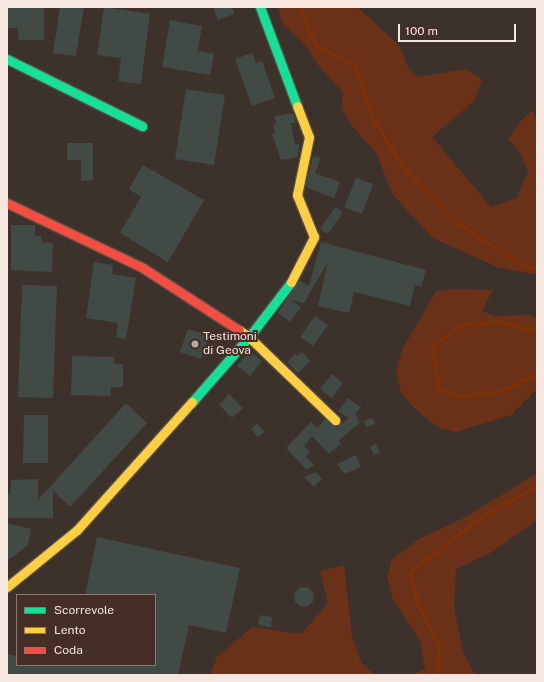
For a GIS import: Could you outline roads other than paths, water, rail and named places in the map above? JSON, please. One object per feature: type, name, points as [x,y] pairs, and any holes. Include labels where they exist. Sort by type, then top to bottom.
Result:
[{"type":"street","points":[[7,587],[77,530],[249,337],[289,286],[314,237],[297,195],[309,137],[260,7]]},
{"type":"street","points":[[7,59],[142,126]]},
{"type":"street","points":[[7,203],[143,268],[249,337],[335,420]]},
{"type":"waterway","points":[[300,7],[316,46],[354,64],[375,121],[405,170],[455,221],[513,259],[537,270]]},
{"type":"waterway","points":[[537,332],[499,322],[464,325],[433,346],[439,389],[457,396],[497,392],[528,378],[537,376]]},
{"type":"waterway","points":[[437,675],[438,645],[418,605],[410,572],[481,517],[537,486]]},
{"type":"place","name":"Testimoni di Geova","points":[[195,344]]}]
